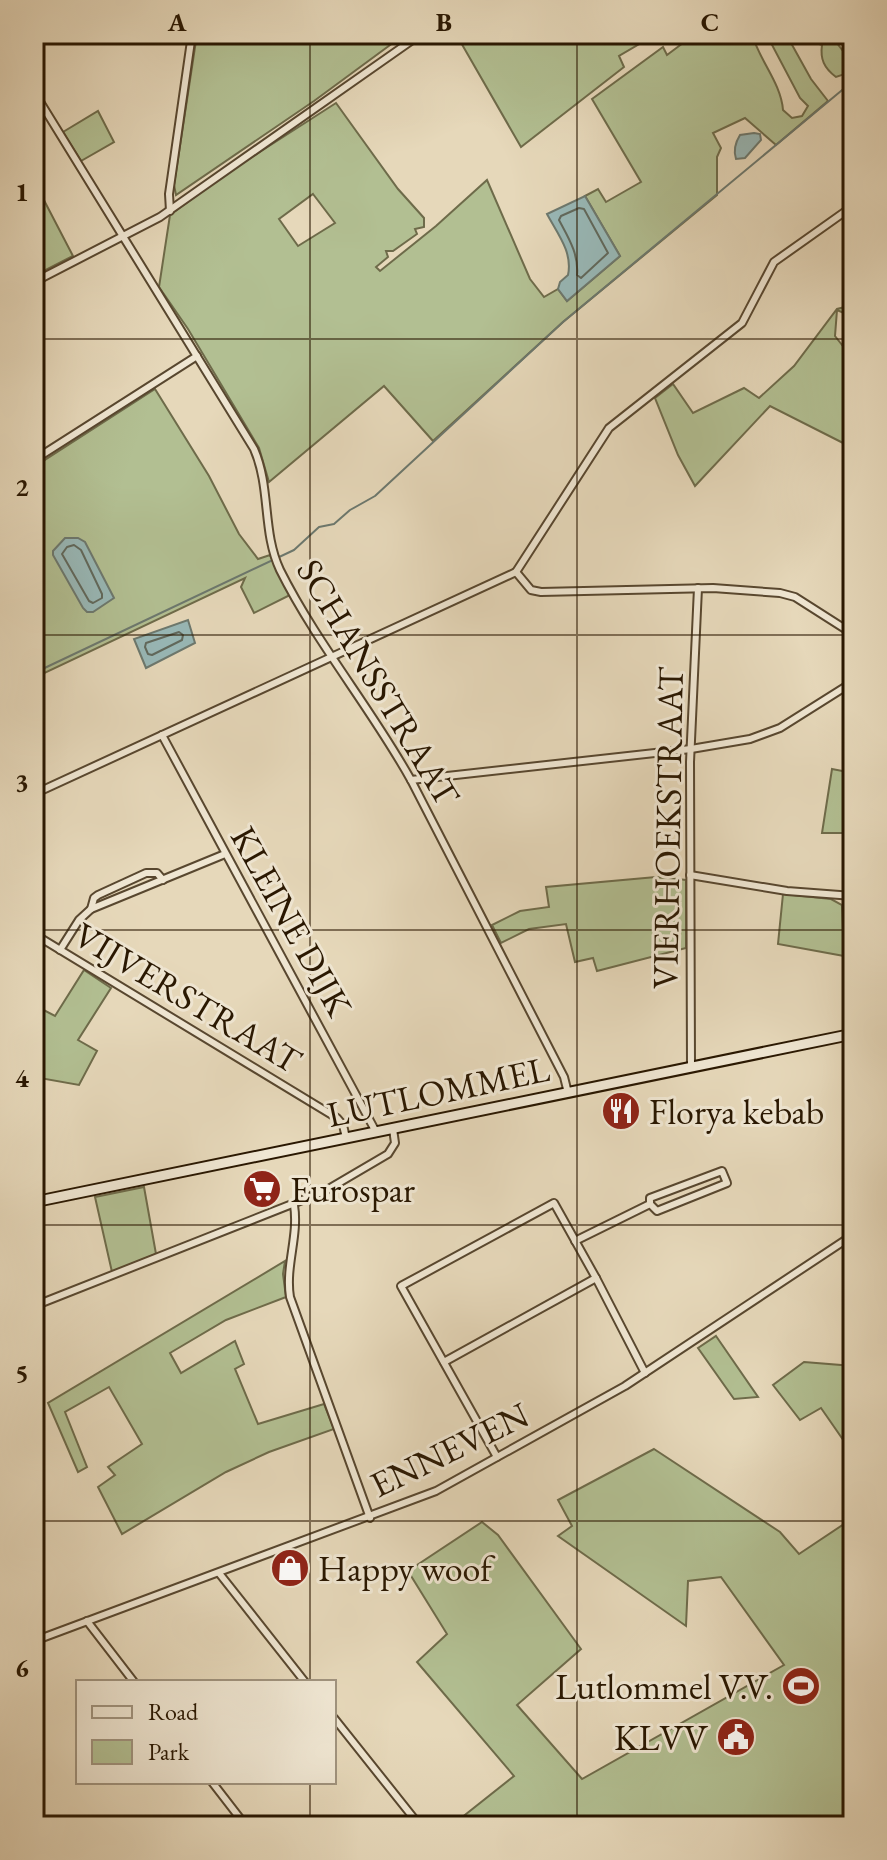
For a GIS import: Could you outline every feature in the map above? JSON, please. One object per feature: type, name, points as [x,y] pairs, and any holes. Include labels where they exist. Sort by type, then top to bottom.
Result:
[{"type":"main road","name":"LUTLOMMEL","points":[[34,1202],[853,1034]]},
{"type":"street","points":[[170,211],[169,194],[192,34]]},
{"type":"street","points":[[34,282],[170,211],[421,34]]},
{"type":"street","name":"SCHANSSTRAAT","points":[[34,92],[259,461],[275,557],[332,657],[392,744],[564,1077],[568,1093]]},
{"type":"street","points":[[34,794],[516,572],[609,428],[742,323],[774,262],[853,206]]},
{"type":"street","points":[[34,460],[197,356]]},
{"type":"street","points":[[516,572],[531,590],[541,592],[698,588],[759,590],[795,597],[853,634]]},
{"type":"street","name":"VIERHOEKSTRAAT","points":[[691,1068],[691,749],[698,588]]},
{"type":"street","points":[[411,780],[691,749],[767,735],[853,682]]},
{"type":"street","name":"KLEINE DIJK","points":[[162,735],[376,1132]]},
{"type":"street","points":[[60,950],[79,920],[91,909],[225,854]]},
{"type":"street","points":[[91,909],[98,895],[146,873],[157,873],[163,880]]},
{"type":"street","points":[[690,875],[787,891],[853,896]]},
{"type":"street","name":"VIJVERSTRAAT","points":[[34,934],[337,1118],[343,1125],[346,1138]]},
{"type":"street","points":[[34,1306],[325,1191],[388,1154],[395,1143],[393,1129]]},
{"type":"street","points":[[722,1171],[727,1183],[657,1211],[650,1204],[650,1198],[722,1171]]},
{"type":"street","points":[[497,1457],[401,1286],[554,1203],[645,1373]]},
{"type":"street","points":[[575,1241],[650,1204]]},
{"type":"street","points":[[294,1205],[296,1216],[287,1279],[290,1297],[370,1518]]},
{"type":"street","name":"ENNEVEN","points":[[34,1641],[436,1491],[645,1373],[853,1235]]},
{"type":"street","points":[[444,1362],[596,1278]]},
{"type":"street","points":[[219,1573],[303,1680]]},
{"type":"street","points":[[87,1621],[132,1680]]},
{"type":"street","points":[[336,1721],[420,1826]]},
{"type":"street","points":[[215,1784],[246,1826]]},
{"type":"green space","points":[[197,34],[405,34],[314,101],[176,195],[174,185]]},
{"type":"green space","points":[[456,34],[662,34],[619,56],[624,67],[521,147]]},
{"type":"green space","points":[[695,34],[752,34],[778,90],[783,110],[792,118],[802,116],[808,106],[800,98],[771,43],[770,34],[786,34],[811,79],[828,101],[776,145],[745,118],[713,133],[721,148],[717,157],[717,195],[563,322],[433,441],[384,386],[269,482],[259,448],[188,329],[159,287],[170,215],[227,173],[336,103],[398,189],[424,218],[424,227],[415,229],[417,234],[393,251],[386,251],[388,257],[376,267],[380,271],[487,180],[530,279],[544,297],[558,289],[567,301],[620,256],[585,196],[598,189],[606,202],[641,182],[592,99],[663,47],[667,55]],"holes":[[[313,194],[335,223],[298,246],[279,219]]]},
{"type":"green space","points":[[804,34],[830,34],[852,63],[848,73],[836,77],[832,74],[824,63],[822,45],[808,40]]},
{"type":"green space","points":[[98,111],[114,142],[81,161],[63,132]]},
{"type":"green space","points":[[34,181],[73,256],[34,276]]},
{"type":"green space","points":[[853,305],[853,317],[837,310],[835,336],[853,359],[853,448],[770,406],[695,486],[678,455],[655,398],[673,384],[693,413],[744,388],[759,398],[794,366],[837,309]]},
{"type":"green space","points":[[155,389],[209,476],[239,534],[258,559],[270,555],[290,595],[254,613],[241,587],[245,578],[34,678],[34,467]]},
{"type":"green space","points":[[832,769],[853,773],[853,833],[822,833]]},
{"type":"green space","points":[[656,877],[686,880],[686,948],[597,971],[593,958],[575,962],[566,924],[529,929],[501,943],[492,925],[520,911],[549,907],[546,887]]},
{"type":"green space","points":[[783,894],[831,899],[842,905],[844,956],[778,944]]},
{"type":"green space","points":[[84,970],[111,988],[78,1040],[97,1051],[79,1085],[34,1077],[34,1005],[55,1016]]},
{"type":"green space","points":[[144,1187],[156,1254],[112,1272],[95,1197]]},
{"type":"green space","points":[[285,1261],[286,1297],[226,1320],[170,1353],[181,1373],[235,1341],[244,1364],[235,1369],[258,1424],[324,1404],[334,1429],[269,1452],[226,1472],[122,1534],[98,1487],[115,1475],[108,1467],[142,1444],[109,1387],[65,1412],[87,1467],[78,1472],[48,1403]]},
{"type":"green space","points":[[716,1336],[758,1397],[734,1399],[698,1348]]},
{"type":"green space","points":[[804,1362],[853,1366],[853,1454],[821,1408],[800,1420],[773,1385]]},
{"type":"green space","points":[[654,1449],[780,1532],[799,1554],[853,1518],[853,1826],[451,1826],[514,1776],[417,1662],[447,1634],[408,1571],[482,1522],[498,1535],[581,1649],[517,1705],[582,1779],[784,1665],[721,1577],[688,1581],[686,1626],[558,1536],[572,1526],[558,1500]]},
{"type":"water","points":[[760,134],[761,140],[745,158],[736,159],[735,147],[740,135]]},
{"type":"water","points":[[585,196],[620,256],[567,301],[558,289],[560,282],[568,275],[568,258],[547,214]]},
{"type":"water","points":[[65,538],[78,538],[85,542],[114,598],[93,612],[83,608],[53,555]]},
{"type":"water","points":[[188,620],[195,643],[146,668],[134,639]]},
{"type":"waterway","points":[[34,673],[294,550],[319,527],[334,524],[350,510],[375,496],[563,322],[853,81]]},
{"type":"place","name":"Florya kebab","points":[[621,1111]]},
{"type":"place","name":"Eurospar","points":[[262,1189]]},
{"type":"place","name":"Happy woof","points":[[290,1568]]},
{"type":"place","name":"Lutlommel V.V.","points":[[801,1686]]},
{"type":"place","name":"KLVV","points":[[736,1737]]}]
